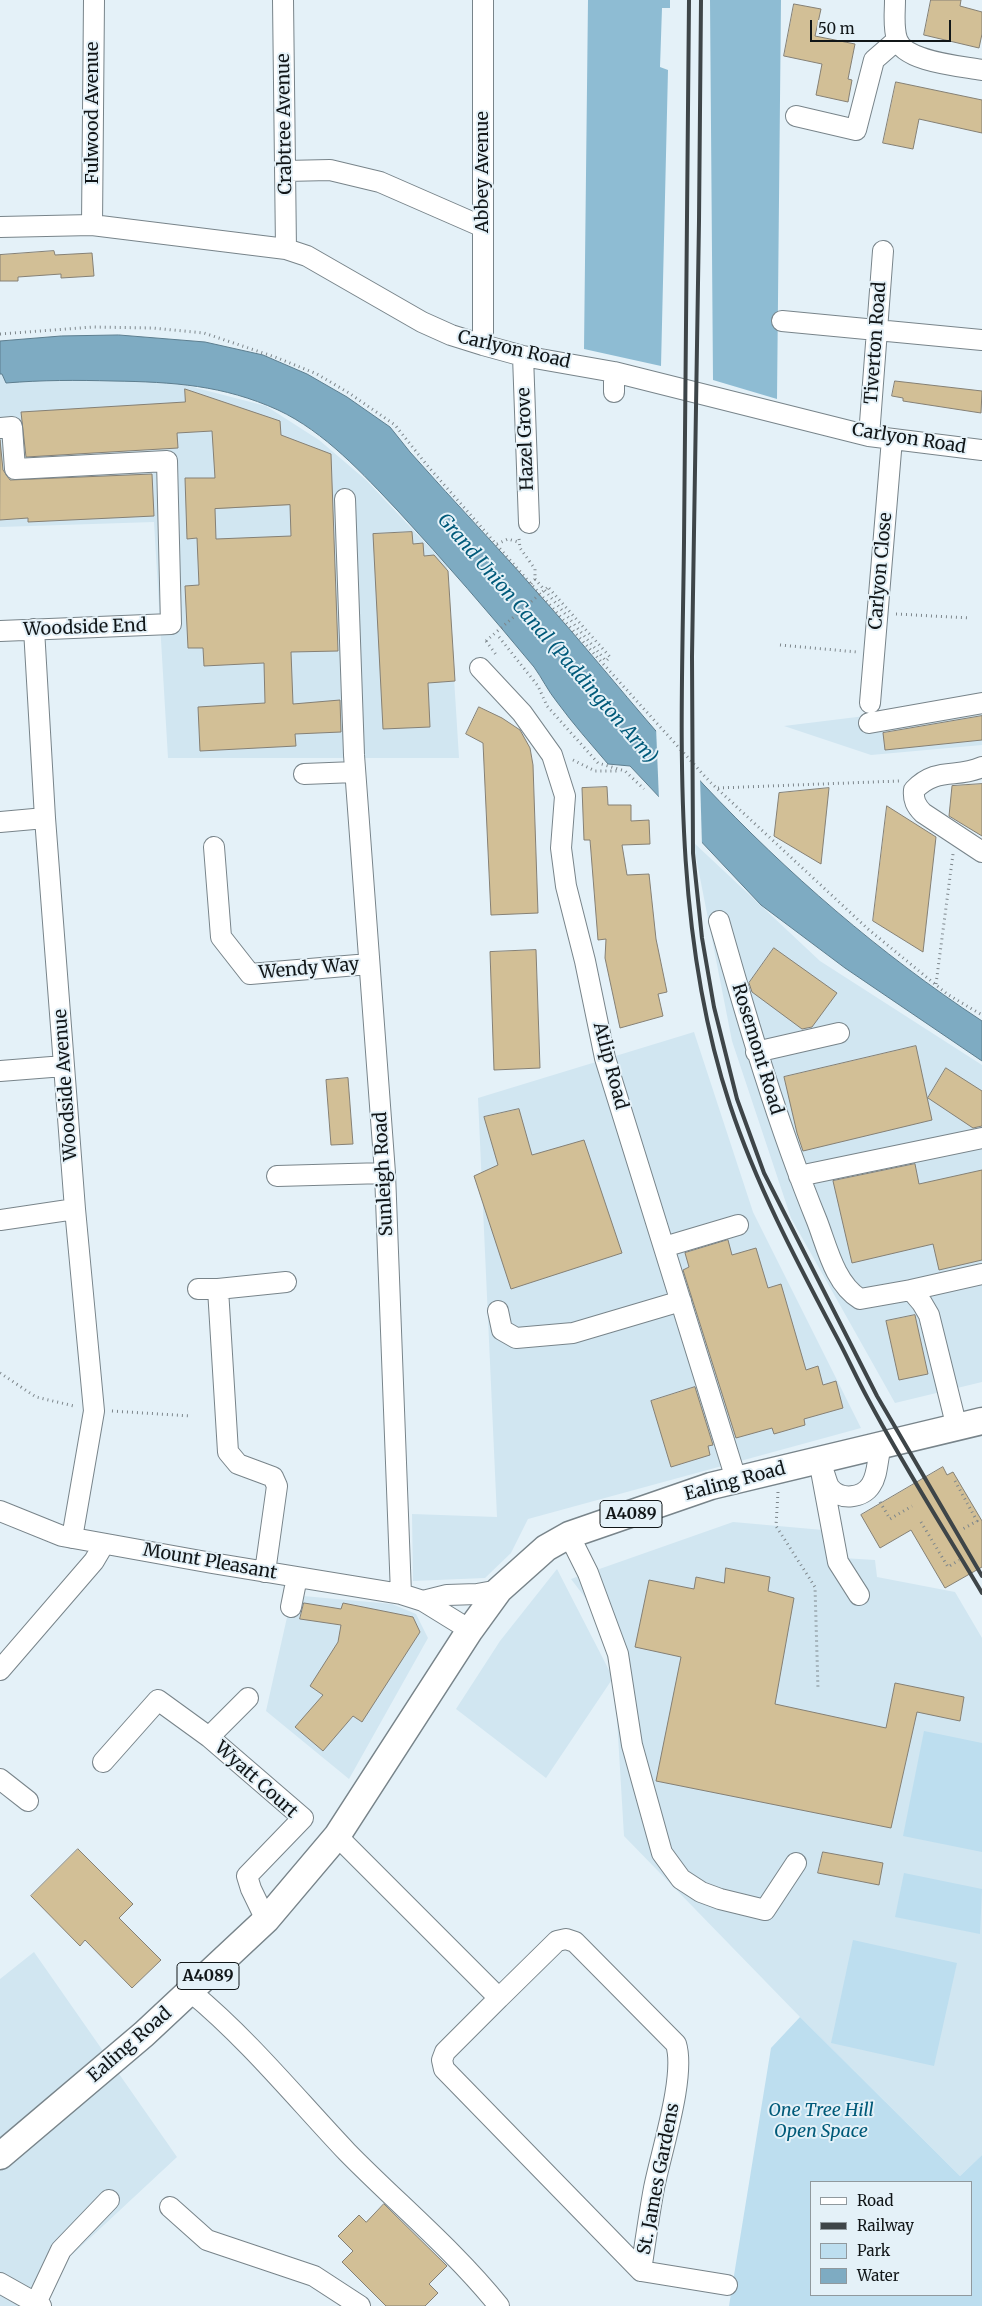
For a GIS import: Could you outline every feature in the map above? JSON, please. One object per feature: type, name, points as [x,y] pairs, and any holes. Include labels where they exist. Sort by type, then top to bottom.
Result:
[{"type":"main road","name":"Ealing Road","points":[[0,2156],[191,1992],[266,1920],[337,1836],[470,1630],[499,1590],[546,1548],[569,1535],[711,1486],[881,1447],[970,1424]]},
{"type":"street","name":"Fulwood Avenue","points":[[92,225],[94,0]]},
{"type":"street","name":"Crabtree Avenue","points":[[283,0],[286,249]]},
{"type":"street","name":"Abbey Avenue","points":[[483,0],[483,345]]},
{"type":"street","points":[[896,0],[895,25],[897,40],[904,50],[921,58],[982,70]]},
{"type":"street","points":[[796,116],[856,130],[874,60],[897,40]]},
{"type":"street","points":[[285,171],[330,170],[380,182],[483,227]]},
{"type":"street","name":"Carlyon Road","points":[[0,227],[92,225],[286,249],[307,256],[422,322],[451,335],[483,345],[523,356],[614,372],[869,436],[982,450]]},
{"type":"street","name":"Tiverton Road","points":[[869,436],[883,251]]},
{"type":"street","points":[[782,321],[982,340]]},
{"type":"street","name":"Hazel Grove","points":[[523,356],[524,528]]},
{"type":"street","points":[[614,372],[614,392]]},
{"type":"street","name":"Woodside End","points":[[0,428],[12,427],[15,469],[167,461],[171,624],[0,631]]},
{"type":"street","name":"Carlyon Close","points":[[892,439],[870,713],[982,703]]},
{"type":"street","name":"Sunleigh Road","points":[[345,499],[355,763],[385,1173],[401,1594]]},
{"type":"street","name":"Woodside Avenue","points":[[34,629],[45,818],[64,1066],[94,1410],[72,1538]]},
{"type":"street","name":"Atlip Road","points":[[480,668],[522,713],[552,755],[564,796],[561,848],[566,886],[586,961],[605,1058],[736,1479]]},
{"type":"street","points":[[304,774],[355,763]]},
{"type":"street","points":[[982,767],[974,771],[933,776],[914,790],[913,798],[916,807],[982,852]]},
{"type":"street","points":[[0,822],[45,818]]},
{"type":"street","name":"Wendy Way","points":[[214,847],[221,937],[250,974],[369,964]]},
{"type":"street","name":"Rosemont Road","points":[[719,921],[756,1052],[799,1176],[839,1276],[851,1294],[860,1299],[872,1299],[982,1274]]},
{"type":"street","points":[[756,1052],[839,1033]]},
{"type":"street","points":[[0,1071],[64,1066]]},
{"type":"street","points":[[799,1176],[982,1138]]},
{"type":"street","points":[[278,1176],[385,1173]]},
{"type":"street","points":[[0,1220],[75,1209]]},
{"type":"street","points":[[664,1247],[738,1225]]},
{"type":"street","points":[[198,1289],[286,1282]]},
{"type":"street","points":[[218,1288],[228,1452],[238,1464],[273,1477],[277,1486],[266,1572]]},
{"type":"street","points":[[911,1290],[929,1315],[970,1424]]},
{"type":"street","points":[[498,1311],[502,1330],[516,1338],[573,1333],[681,1301]]},
{"type":"street","points":[[819,1460],[830,1488],[838,1494],[850,1497],[864,1493],[872,1484],[881,1447]]},
{"type":"street","points":[[819,1460],[838,1562],[859,1595]]},
{"type":"street","name":"Mount Pleasant","points":[[0,1511],[27,1524],[72,1538],[401,1594],[423,1601],[470,1630]]},
{"type":"street","points":[[569,1535],[588,1573],[618,1654],[632,1745],[662,1853],[681,1879],[700,1892],[720,1900],[765,1910],[796,1863]]},
{"type":"street","points":[[0,1670],[94,1561],[104,1544]]},
{"type":"street","points":[[292,1606],[297,1577]]},
{"type":"street","points":[[423,1601],[447,1595],[470,1595],[499,1590]]},
{"type":"street","name":"Wyatt Court","points":[[209,1737],[248,1698]]},
{"type":"street","name":"Wyatt Court","points":[[102,1762],[158,1700],[209,1737],[302,1818],[248,1876],[251,1889],[266,1920]]},
{"type":"street","points":[[0,1778],[28,1801]]},
{"type":"street","points":[[337,1836],[499,1998]]},
{"type":"street","name":"St. James Gardens","points":[[566,1939],[575,1942],[676,2044],[679,2052],[677,2084],[654,2189],[641,2272],[444,2069],[442,2060],[445,2052],[557,1941],[566,1939]]},
{"type":"street","points":[[191,1992],[218,2014],[348,2153],[419,2221],[499,2306]]},
{"type":"street","points":[[0,2283],[32,2303],[61,2250],[109,2200]]},
{"type":"street","points":[[170,2207],[207,2240],[314,2276],[360,2306]]},
{"type":"street","points":[[641,2272],[727,2285]]},
{"type":"path","points":[[0,334],[93,327],[153,328],[204,333],[275,356],[317,374],[349,392],[395,425],[426,464],[531,584],[717,788],[868,929],[936,985],[982,1015]]},
{"type":"path","points":[[524,528],[518,542],[520,548],[536,569],[535,579],[531,584]]},
{"type":"path","points":[[497,544],[508,539],[518,542]]},
{"type":"path","points":[[486,641],[548,587],[610,657],[606,661],[560,608],[535,579]]},
{"type":"path","points":[[878,613],[970,618]]},
{"type":"path","points":[[499,637],[538,686],[546,706],[598,763],[625,771],[644,789]]},
{"type":"path","points":[[780,645],[875,653]]},
{"type":"path","points":[[552,755],[564,756],[595,771],[625,771]]},
{"type":"path","points":[[717,788],[926,780]]},
{"type":"path","points":[[936,985],[955,835]]},
{"type":"path","points":[[779,1469],[776,1526],[815,1587],[818,1689]]},
{"type":"path","points":[[955,1481],[978,1521],[961,1530]]},
{"type":"path","points":[[881,1503],[890,1519],[912,1506]]},
{"type":"path","points":[[921,1522],[948,1567],[959,1560]]},
{"type":"shaded area","points":[[588,0],[670,0],[670,8],[662,8],[660,67],[668,70],[661,366],[584,349]]},
{"type":"shaded area","points":[[710,0],[781,0],[777,399],[713,380]]},
{"type":"shaded area","points":[[0,369],[150,376],[266,406],[319,440],[366,480],[447,566],[459,758],[168,758],[154,522],[0,527]]},
{"type":"shaded area","points":[[982,693],[982,745],[871,755],[784,726],[922,709],[970,694]]},
{"type":"shaded area","points":[[693,842],[820,961],[982,1065],[982,1382],[895,1403],[791,1218],[732,1041]]},
{"type":"shaded area","points":[[694,1032],[753,1212],[861,1428],[528,1519],[511,1553],[485,1578],[413,1581],[412,1514],[497,1517],[478,1098]]},
{"type":"shaded area","points":[[733,1522],[823,1530],[827,1557],[875,1560],[877,1577],[955,1592],[982,1638],[982,2155],[960,2176],[800,2017],[624,1836],[614,1668],[587,1600],[571,1579]]},
{"type":"shaded area","points":[[557,1569],[613,1678],[546,1778],[456,1709],[500,1641]]},
{"type":"shaded area","points":[[292,1595],[392,1604],[416,1614],[428,1638],[349,1779],[266,1711]]},
{"type":"shaded area","points":[[34,1952],[177,2157],[17,2306],[0,2306],[0,1979]]},
{"type":"green space","points":[[924,1731],[982,1743],[982,1852],[903,1836]]},
{"type":"green space","points":[[904,1873],[982,1889],[980,1934],[895,1917]]},
{"type":"green space","points":[[853,1940],[957,1963],[934,2066],[831,2043]]},
{"type":"green space","name":"One Tree Hill Open Space","points":[[800,2017],[960,2176],[982,2155],[982,2306],[729,2306],[771,2048]]},
{"type":"water","name":"Grand Union Canal (Paddington Arm)","points":[[119,335],[205,342],[263,355],[307,374],[347,397],[390,427],[410,452],[552,609],[684,763],[736,818],[802,881],[871,940],[982,1021],[982,1061],[845,968],[761,905],[630,766],[608,764],[563,710],[534,667],[450,569],[357,469],[312,430],[278,410],[217,390],[156,382],[46,381],[6,383],[2,374],[0,374],[0,341],[61,336]]},
{"type":"pier","points":[[656,727],[700,777],[702,846],[659,800]]},
{"type":"building","points":[[931,0],[961,0],[960,6],[982,12],[982,34],[979,48],[924,35]]},
{"type":"building","points":[[794,4],[821,9],[815,36],[855,44],[848,79],[852,80],[848,102],[816,95],[822,64],[784,56]]},
{"type":"building","points":[[896,82],[982,100],[982,133],[919,119],[913,149],[883,143]]},
{"type":"building","points":[[54,251],[55,255],[92,253],[94,276],[61,278],[61,274],[18,277],[18,281],[0,281],[0,255]]},
{"type":"building","points":[[895,381],[982,391],[981,413],[903,401],[903,398],[892,396]]},
{"type":"building","points":[[185,389],[280,421],[281,435],[331,454],[338,651],[291,652],[293,704],[340,700],[341,732],[295,734],[296,746],[200,751],[198,707],[265,703],[264,663],[204,666],[203,648],[188,648],[185,586],[199,585],[197,538],[187,539],[185,478],[215,478],[212,431],[177,433],[178,448],[26,457],[21,412],[185,402]],"holes":[[[290,505],[291,536],[216,539],[215,509]]]},
{"type":"building","points":[[0,440],[3,470],[10,480],[152,474],[154,516],[28,522],[28,518],[0,520]]},
{"type":"building","points":[[412,532],[413,544],[423,543],[424,556],[434,555],[448,571],[455,681],[428,683],[430,727],[383,729],[373,534]]},
{"type":"building","points":[[479,707],[502,718],[520,730],[530,748],[533,765],[538,913],[491,915],[483,743],[466,734]]},
{"type":"building","points":[[982,716],[982,740],[885,750],[883,733]]},
{"type":"building","points":[[982,784],[982,836],[949,816],[952,786]]},
{"type":"building","points":[[607,787],[608,805],[631,805],[631,821],[649,820],[650,844],[622,845],[627,875],[649,874],[656,939],[667,992],[658,994],[663,1016],[620,1028],[605,958],[606,939],[598,940],[590,840],[584,840],[582,788]]},
{"type":"building","points":[[829,788],[821,864],[774,836],[779,793]]},
{"type":"building","points":[[887,806],[936,837],[923,952],[873,921]]},
{"type":"building","points":[[774,948],[837,993],[812,1027],[802,1029],[752,992],[749,983]]},
{"type":"building","points":[[536,950],[540,1068],[494,1070],[490,952]]},
{"type":"building","points":[[916,1046],[932,1120],[803,1151],[784,1077]]},
{"type":"building","points":[[946,1068],[982,1091],[982,1126],[973,1128],[928,1098]]},
{"type":"building","points":[[348,1078],[353,1144],[331,1145],[326,1080]]},
{"type":"building","points":[[519,1109],[532,1155],[584,1140],[622,1253],[511,1289],[474,1176],[498,1165],[484,1117]]},
{"type":"building","points":[[915,1164],[919,1184],[982,1170],[982,1260],[939,1270],[933,1244],[852,1263],[833,1181]]},
{"type":"building","points":[[728,1240],[732,1255],[756,1248],[768,1288],[781,1284],[806,1370],[818,1366],[823,1385],[836,1381],[843,1408],[804,1419],[805,1425],[774,1434],[772,1428],[736,1438],[683,1270],[689,1267],[685,1253]]},
{"type":"building","points":[[915,1315],[928,1374],[899,1380],[886,1321]]},
{"type":"building","points":[[695,1387],[713,1445],[708,1446],[710,1455],[671,1467],[651,1401]]},
{"type":"building","points":[[943,1467],[947,1475],[953,1472],[982,1521],[982,1567],[945,1588],[911,1530],[880,1548],[861,1515]]},
{"type":"building","points":[[726,1568],[770,1577],[768,1591],[794,1598],[775,1704],[886,1728],[895,1683],[964,1697],[960,1721],[917,1712],[891,1828],[656,1781],[681,1657],[635,1647],[649,1580],[694,1589],[696,1577],[724,1583]]},
{"type":"building","points":[[304,1603],[341,1609],[343,1603],[413,1617],[420,1632],[362,1722],[353,1716],[323,1751],[295,1727],[323,1695],[310,1686],[338,1642],[341,1625],[300,1619]]},
{"type":"building","points":[[78,1849],[133,1904],[119,1918],[161,1960],[132,1988],[85,1940],[80,1946],[31,1896]]},
{"type":"building","points":[[823,1852],[883,1863],[879,1885],[818,1873]]},
{"type":"building","points":[[384,2204],[447,2266],[429,2284],[438,2293],[425,2306],[386,2306],[342,2262],[353,2251],[338,2236],[359,2215],[366,2222]]},
{"type":"railway","points":[[689,0],[688,271],[682,755],[689,897],[697,967],[711,1036],[730,1105],[764,1192],[881,1424],[982,1593]]},
{"type":"railway","points":[[701,0],[692,656],[693,853],[702,938],[714,1007],[737,1099],[764,1173],[877,1396],[982,1576]]}]
